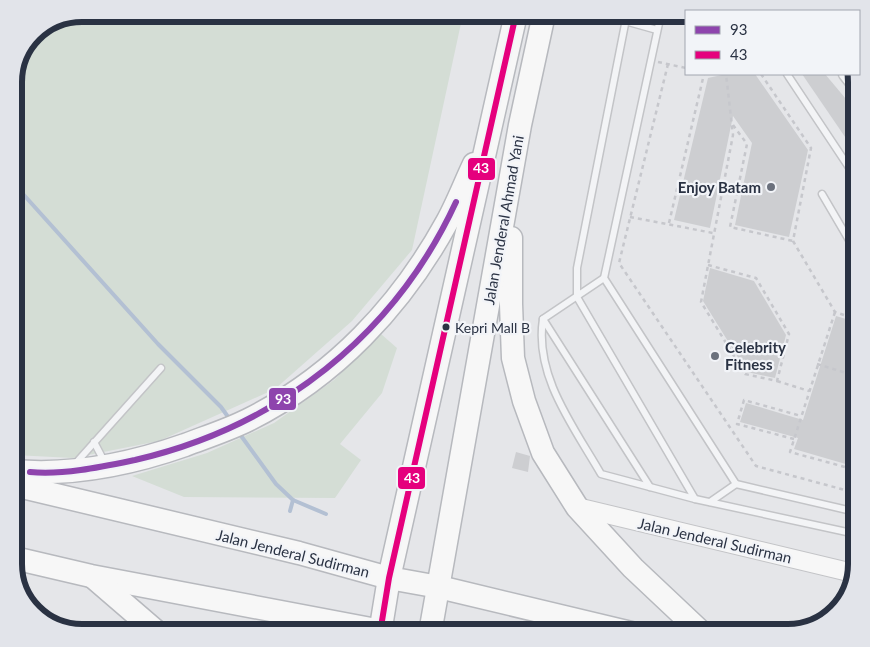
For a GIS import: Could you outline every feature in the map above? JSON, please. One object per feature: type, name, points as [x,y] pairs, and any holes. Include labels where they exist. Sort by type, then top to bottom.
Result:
[{"type":"highway","name":"Jalan Jenderal Ahmad Yani","points":[[385,624],[389,578],[514,22]]},
{"type":"highway","name":"Jalan Jenderal Ahmad Yani","points":[[432,624],[520,125],[542,22]]},
{"type":"highway","points":[[520,125],[511,241],[513,358],[524,401],[543,452],[577,508],[633,568],[692,624]]},
{"type":"highway","points":[[23,471],[68,471],[106,466],[158,454],[247,421],[274,406],[324,372],[356,345],[407,283],[447,221],[492,126]]},
{"type":"highway","name":"Jalan Jenderal Sudirman","points":[[23,487],[299,553],[389,578],[439,587],[593,624]]},
{"type":"highway","points":[[23,560],[91,576],[342,624]]},
{"type":"highway","points":[[91,576],[147,624]]},
{"type":"street","name":"Jalan Jenderal Sudirman","points":[[577,508],[847,572]]},
{"type":"lane","points":[[625,22],[577,268],[576,297],[696,499]]},
{"type":"lane","points":[[629,22],[657,30]]},
{"type":"lane","points":[[543,319],[604,278],[659,22]]},
{"type":"lane","points":[[789,75],[848,166]]},
{"type":"lane","points":[[822,194],[848,238]]},
{"type":"lane","points":[[604,278],[736,484],[848,510]]},
{"type":"lane","points":[[543,319],[542,337],[545,360],[556,396],[601,474],[696,499],[848,532]]},
{"type":"lane","points":[[543,319],[650,487]]},
{"type":"lane","points":[[68,471],[161,368]]},
{"type":"lane","points":[[94,442],[106,466]]},
{"type":"lane","points":[[710,502],[736,484]]},
{"type":"path","points":[[650,60],[685,68]]},
{"type":"path","points":[[668,64],[619,264],[756,466],[848,491]]},
{"type":"path","points":[[669,223],[704,75]]},
{"type":"path","points":[[726,75],[733,135],[701,302],[745,374],[809,391]]},
{"type":"path","points":[[762,75],[812,148],[793,241],[835,312],[848,316]]},
{"type":"path","points":[[732,124],[747,144],[730,228],[793,241]]},
{"type":"path","points":[[630,217],[714,233]]},
{"type":"path","points":[[708,265],[756,278],[789,334],[777,382]]},
{"type":"path","points":[[835,312],[790,452],[848,468]]},
{"type":"path","points":[[817,364],[848,374]]},
{"type":"path","points":[[794,439],[737,424],[744,400],[801,416]]},
{"type":"shaded area","points":[[83,22],[461,22],[412,250],[352,321],[275,389],[159,441],[73,458],[23,455],[23,79],[29,56],[43,37],[60,27]]},
{"type":"shaded area","points":[[381,334],[397,348],[382,393],[340,444],[361,460],[335,498],[184,497],[132,476],[207,453],[274,423],[334,380]]},
{"type":"building","name":"Enjoy Batam","points":[[722,75],[756,75],[808,150],[789,237],[735,225],[752,143],[733,116],[710,228],[674,220],[708,78]]},
{"type":"building","points":[[803,75],[826,75],[848,101],[848,141]]},
{"type":"building","points":[[710,268],[754,281],[786,335],[775,378],[747,372],[703,301]]},
{"type":"building","points":[[836,316],[848,320],[848,465],[794,449],[798,438],[740,422],[746,403],[803,420]]},
{"type":"building","points":[[516,452],[530,456],[528,472],[512,468]]},
{"type":"waterway","points":[[23,194],[158,344],[221,407],[231,421]]},
{"type":"waterway","points":[[239,433],[276,484],[293,500],[326,514]]},
{"type":"waterway","points":[[290,511],[293,500]]},
{"type":"transit line","name":"43","points":[[381,624],[389,578],[514,22]]},
{"type":"transit line","name":"93","points":[[30,472],[43,473],[96,468],[135,460],[187,445],[237,425],[283,399],[326,369],[365,334],[400,294],[430,250],[456,202]]},
{"type":"place","name":"Enjoy Batam","points":[[771,187]]},
{"type":"place","name":"Kepri Mall B","points":[[446,327]]},
{"type":"place","name":"Celebrity Fitness","points":[[715,356]]}]
